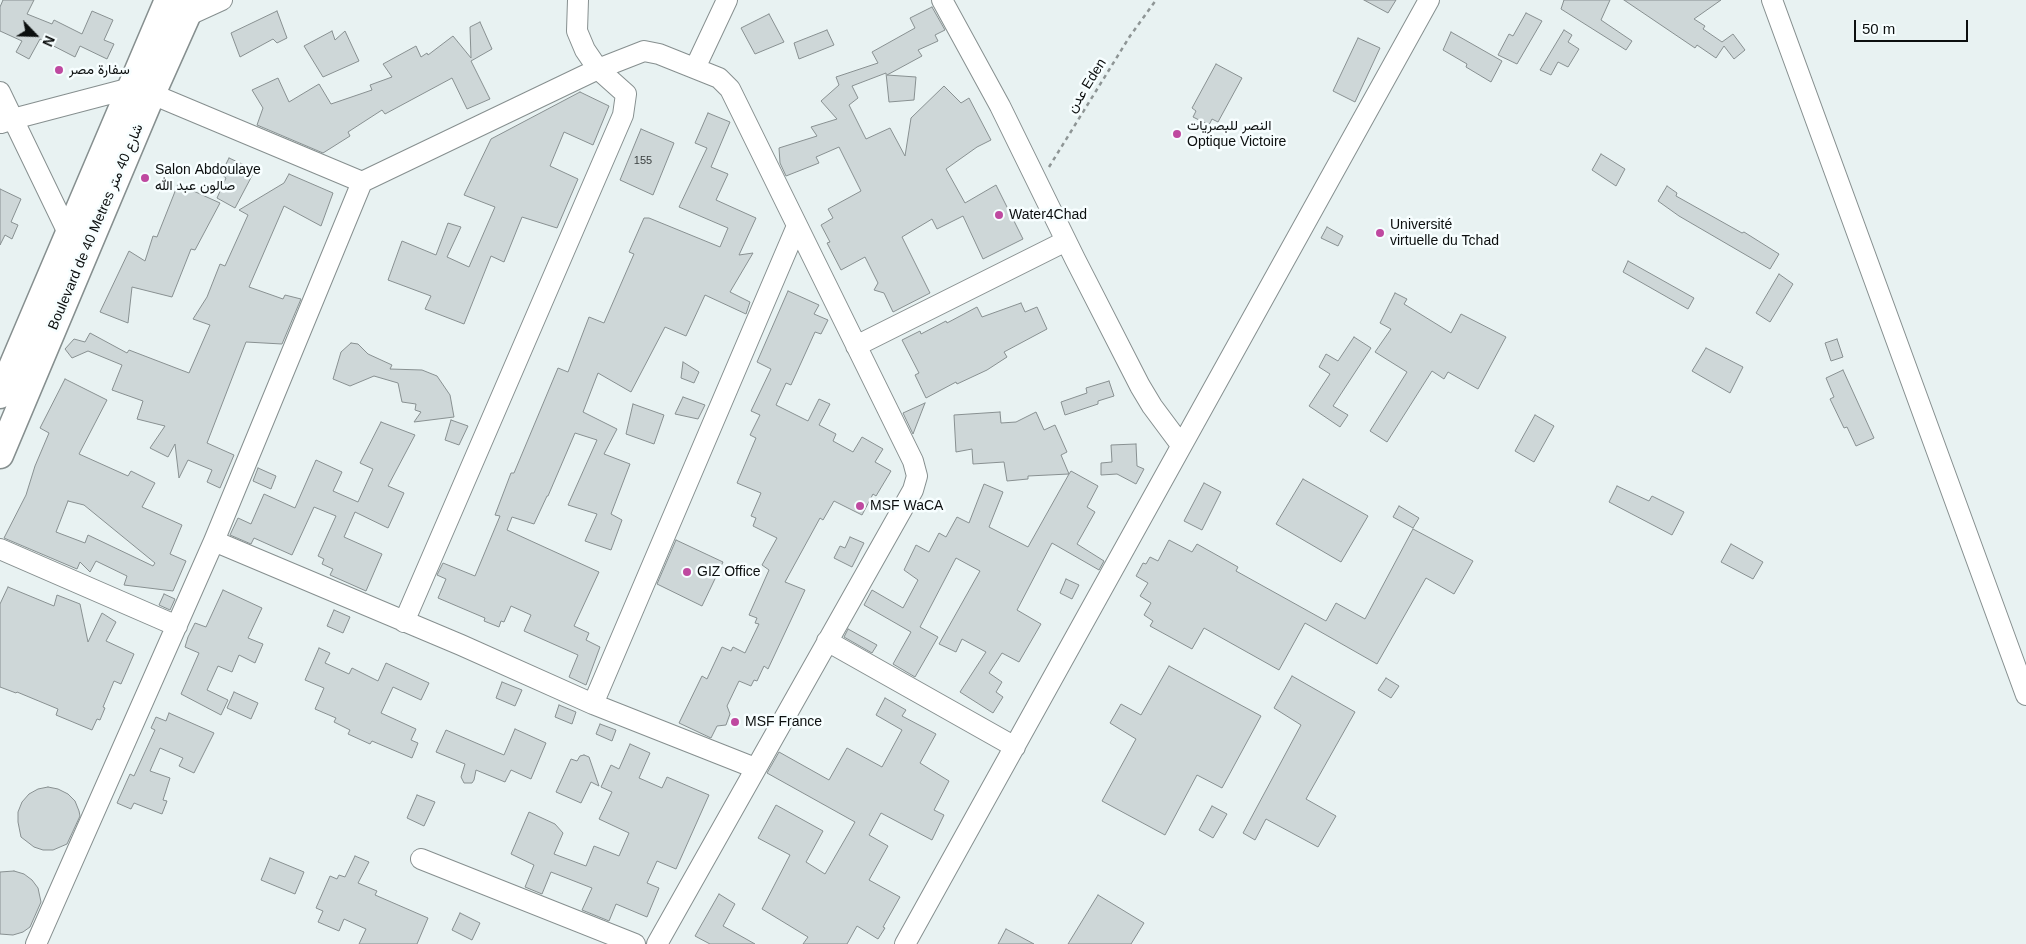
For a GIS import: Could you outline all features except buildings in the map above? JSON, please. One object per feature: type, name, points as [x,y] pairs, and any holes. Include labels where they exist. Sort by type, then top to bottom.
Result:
[{"type":"main road","name":"Boulevard de 40 Metres شارع 40 متر","points":[[0,455],[79,239],[142,91],[183,5]]},
{"type":"main road","name":"Boulevard de 40 Metres شارع 40 متر","points":[[0,395],[79,239]]},
{"type":"street","points":[[183,5],[222,0]]},
{"type":"street","points":[[404,622],[623,115],[626,94],[598,68],[585,50],[577,31],[578,0]]},
{"type":"street","points":[[695,68],[727,0]]},
{"type":"street","points":[[942,0],[1000,106],[1140,386],[1152,406],[1181,444]]},
{"type":"street","points":[[905,944],[1429,0]]},
{"type":"street","points":[[1772,0],[2026,695]]},
{"type":"street","points":[[36,944],[214,541],[362,182],[598,68],[644,51],[660,54],[719,78],[730,89],[913,461],[917,476],[913,490],[657,944]]},
{"type":"street","points":[[6,121],[142,91],[362,182]]},
{"type":"street","points":[[0,92],[6,121],[79,239]]},
{"type":"street","points":[[593,704],[797,226]]},
{"type":"street","points":[[856,346],[1066,240]]},
{"type":"street","points":[[214,541],[593,704],[755,768]]},
{"type":"street","points":[[0,549],[177,626]]},
{"type":"street","points":[[827,641],[1015,747]]},
{"type":"street","points":[[421,858],[635,944]]},
{"type":"path","name":"عدن Eden","points":[[1038,184],[1130,36],[1156,0]]},
{"type":"place","name":"سفارة مصر","points":[[59,70]]},
{"type":"place","name":"النصر للبصريات Optique Victoire","points":[[1177,134]]},
{"type":"place","name":"Salon Abdoulaye صالون عبد الله","points":[[145,178]]},
{"type":"place","name":"Water4Chad","points":[[999,215]]},
{"type":"place","name":"Université virtuelle du Tchad","points":[[1380,233]]},
{"type":"place","name":"MSF WaCA","points":[[860,506]]},
{"type":"place","name":"GIZ Office","points":[[687,572]]},
{"type":"place","name":"MSF France","points":[[735,722]]}]
